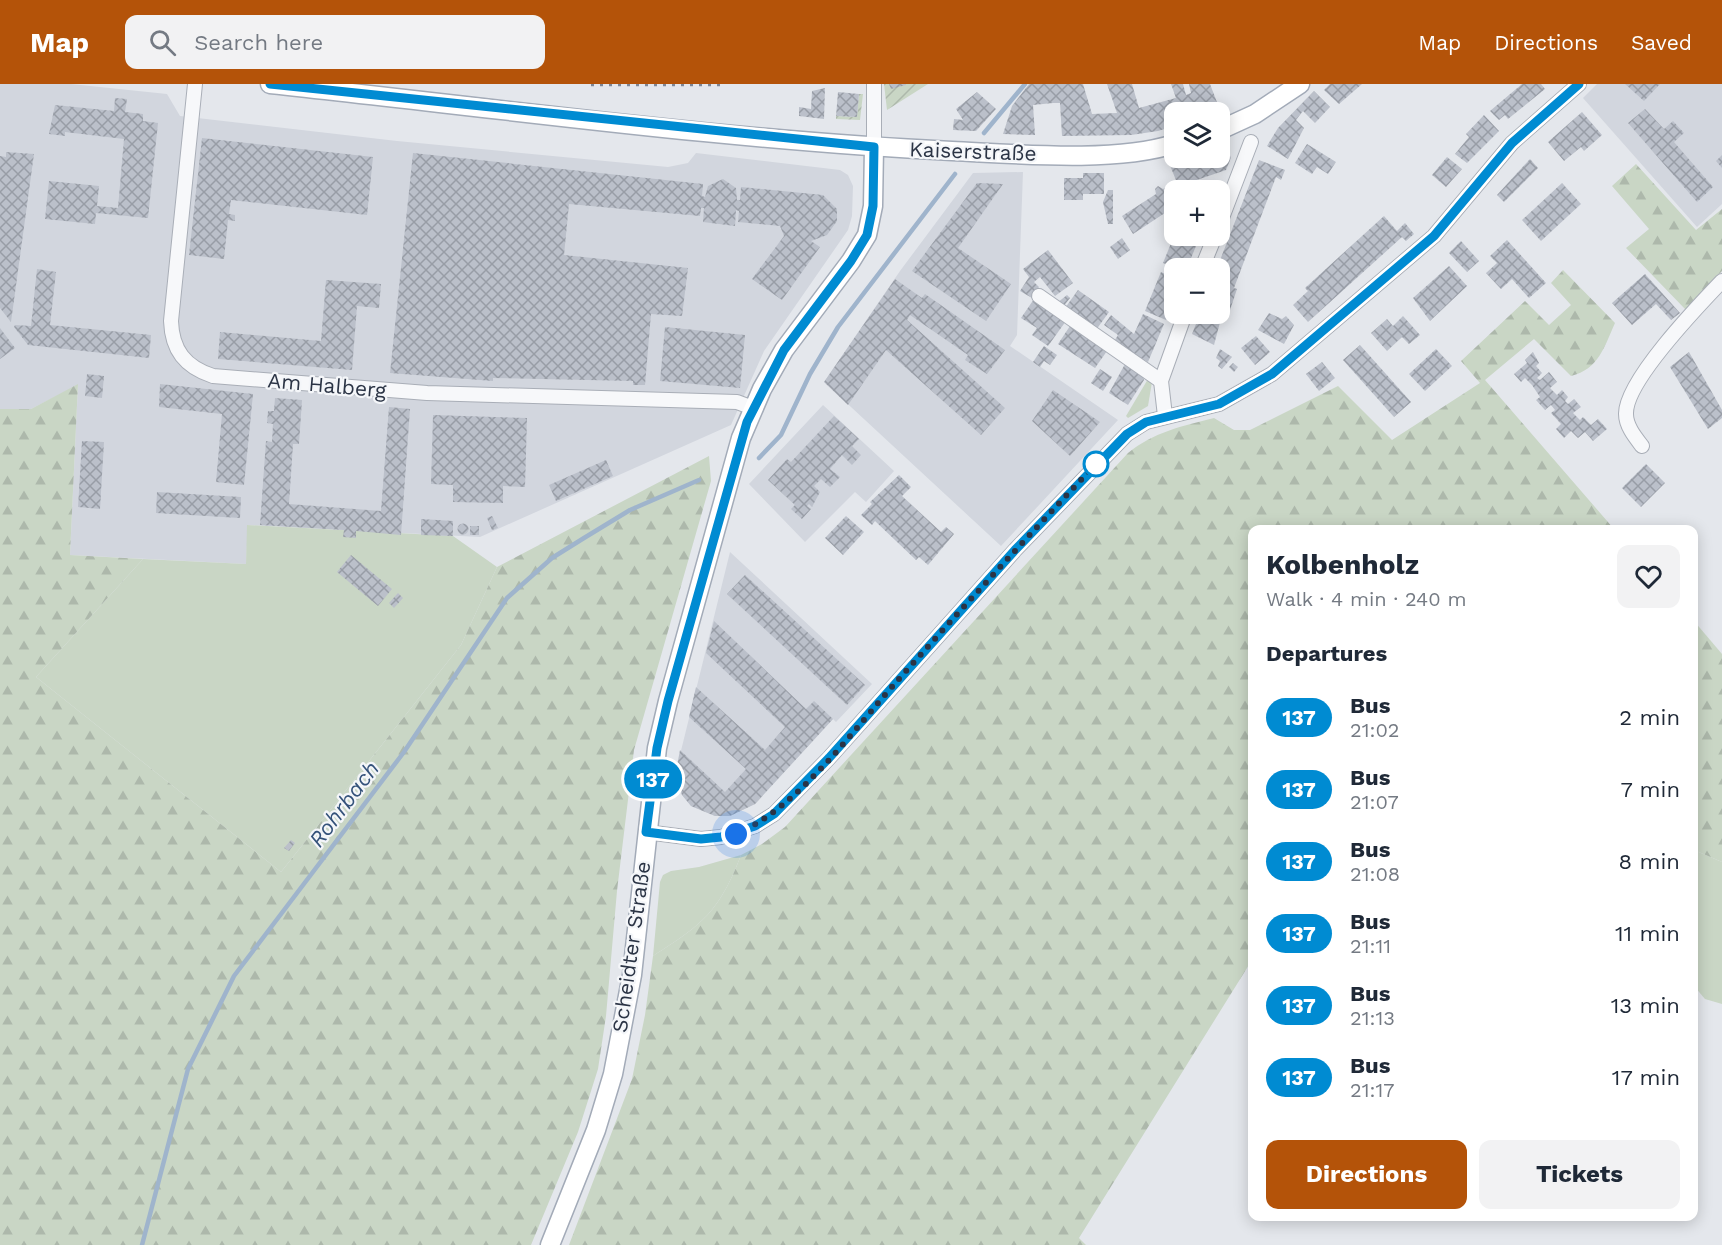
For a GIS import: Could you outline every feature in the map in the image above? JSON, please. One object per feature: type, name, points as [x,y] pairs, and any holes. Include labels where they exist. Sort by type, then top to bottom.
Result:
[{"type":"main road","name":"Kaiserstraße","points":[[270,84],[874,147],[1077,154],[1144,152],[1164,147]]},
{"type":"main road","points":[[1230,125],[1255,114],[1300,84]]},
{"type":"main road","name":"Scheidter Straße","points":[[550,1245],[596,1130],[613,1074],[632,975],[657,748],[741,438],[753,408],[784,350],[851,261],[867,235],[873,206],[874,147]]},
{"type":"street","name":"Am Halberg","points":[[195,84],[171,333],[179,353],[198,371],[213,376],[428,393],[737,402],[753,408]]},
{"type":"street","points":[[874,84],[874,147]]},
{"type":"street","points":[[646,832],[701,839],[721,837],[755,826],[774,814],[829,758],[1015,550],[1129,432],[1146,422],[1165,416],[1219,404],[1272,374],[1434,236],[1512,143],[1579,84]]},
{"type":"street","points":[[1230,197],[1251,142]]},
{"type":"street","points":[[1642,446],[1632,434],[1626,415],[1629,396],[1642,374],[1722,281]]},
{"type":"street","points":[[1040,296],[1161,381]]},
{"type":"street","points":[[1165,416],[1161,381],[1181,324]]},
{"type":"shaded area","points":[[0,84],[71,84],[167,94],[180,116],[397,141],[668,167],[688,163],[696,153],[840,170],[848,175],[853,186],[852,216],[848,230],[764,351],[731,425],[480,537],[248,525],[246,564],[70,555],[78,385],[31,409],[0,409]]},
{"type":"shaded area","points":[[1597,84],[1722,84],[1722,204],[1697,227],[1583,98]]},
{"type":"shaded area","points":[[1023,172],[1017,335],[1010,346],[1118,420],[1001,546],[824,382],[900,271],[973,173]]},
{"type":"shaded area","points":[[823,405],[894,471],[866,502],[855,492],[805,542],[749,484]]},
{"type":"shaded area","points":[[730,552],[872,684],[836,722],[833,719],[755,804],[730,816],[715,816],[691,806],[682,795],[676,771]]},
{"type":"green space","points":[[884,84],[928,84],[887,110]]},
{"type":"green space","points":[[859,94],[863,94],[860,120],[836,119],[836,116],[857,117]]},
{"type":"green space","points":[[1636,164],[1696,230],[1722,209],[1722,271],[1686,310],[1626,248],[1649,229],[1612,186]]},
{"type":"green space","points":[[1563,270],[1615,323],[1599,356],[1588,368],[1571,376],[1534,339],[1485,380],[1611,525],[1248,525],[1248,966],[1079,1238],[1086,1245],[569,1245],[632,1079],[645,1015],[653,956],[685,935],[708,915],[725,890],[741,855],[762,844],[785,827],[1128,453],[1158,435],[1214,418],[1234,430],[1250,430],[1338,386],[1392,440],[1480,383],[1461,361],[1525,301],[1549,325],[1571,305],[1551,283]]},
{"type":"green space","points":[[1148,379],[1152,382],[1148,406],[1128,418],[1126,416]]},
{"type":"green space","points":[[78,384],[70,555],[143,559],[36,677],[281,872],[461,645],[497,567],[709,456],[711,481],[634,750],[617,891],[606,1016],[598,1069],[578,1132],[531,1245],[0,1245],[0,409],[31,409]]},
{"type":"green space","points":[[247,525],[453,536],[497,567],[461,645],[281,872],[36,677],[143,559],[246,564]]},
{"type":"green space","points":[[1698,626],[1722,654],[1722,862],[1698,852]]},
{"type":"green space","points":[[1698,852],[1722,862],[1722,1004],[1705,999],[1698,991]]},
{"type":"green space","points":[[741,855],[725,890],[708,915],[685,935],[653,956],[660,882],[663,875],[671,871],[699,867]]},
{"type":"building","points":[[889,84],[906,84],[906,85],[891,89]]},
{"type":"building","points":[[1029,84],[1083,84],[1092,114],[1117,113],[1107,84],[1132,84],[1139,108],[1176,98],[1171,84],[1183,84],[1186,95],[1191,93],[1189,84],[1210,84],[1217,102],[1164,102],[1164,129],[1131,135],[1062,136],[1060,103],[1033,105],[1035,135],[1003,134],[1012,106]]},
{"type":"building","points":[[1330,84],[1362,84],[1339,104],[1324,90]]},
{"type":"building","points":[[1522,84],[1541,84],[1545,89],[1508,119],[1505,115],[1499,120],[1490,111]]},
{"type":"building","points":[[1625,84],[1660,84],[1644,101]]},
{"type":"building","points":[[825,88],[824,119],[799,116],[799,107],[811,109],[812,91]]},
{"type":"building","points":[[1314,91],[1330,107],[1315,123],[1303,111],[1296,120],[1304,128],[1288,159],[1267,146],[1278,128]]},
{"type":"building","points":[[838,92],[859,94],[857,117],[836,116]]},
{"type":"building","points":[[977,92],[996,109],[976,131],[953,130],[954,119],[963,120],[956,109]]},
{"type":"building","points":[[115,98],[127,99],[125,112],[143,114],[143,121],[158,123],[148,218],[96,213],[95,224],[45,219],[49,181],[99,186],[97,206],[118,208],[124,139],[65,132],[65,136],[49,134],[55,105],[114,111]]},
{"type":"building","points":[[1645,109],[1664,129],[1673,121],[1684,133],[1674,142],[1713,187],[1697,202],[1628,123]]},
{"type":"building","points":[[1582,112],[1602,135],[1584,151],[1581,147],[1564,161],[1548,142]]},
{"type":"building","points":[[1484,115],[1499,131],[1467,163],[1455,154],[1469,137],[1466,134]]},
{"type":"building","points":[[202,138],[373,157],[367,215],[231,200],[229,214],[235,215],[235,221],[228,220],[224,259],[189,255]]},
{"type":"building","points":[[1307,144],[1336,162],[1328,174],[1317,167],[1312,174],[1295,163]]},
{"type":"building","points":[[6,152],[34,154],[11,322],[0,308],[0,156],[6,157]]},
{"type":"building","points":[[413,153],[703,184],[702,196],[705,197],[708,186],[723,179],[736,188],[737,200],[740,200],[741,187],[823,195],[837,209],[837,221],[827,235],[811,241],[820,247],[782,300],[752,279],[784,236],[780,226],[738,222],[739,211],[736,210],[735,226],[703,222],[704,208],[701,208],[700,216],[569,204],[564,255],[688,268],[682,316],[651,314],[645,385],[633,385],[633,381],[493,378],[493,381],[390,373]]},
{"type":"building","points":[[1722,155],[1722,168],[1716,161]]},
{"type":"building","points":[[1447,157],[1462,169],[1446,187],[1432,175]]},
{"type":"building","points":[[1530,159],[1538,168],[1504,202],[1497,195]]},
{"type":"building","points":[[1259,160],[1285,170],[1281,180],[1276,177],[1234,288],[1237,289],[1230,310],[1230,258],[1221,258],[1226,246],[1230,246],[1230,235]]},
{"type":"building","points":[[1171,168],[1227,168],[1197,180],[1176,180]]},
{"type":"building","points":[[1083,173],[1104,173],[1104,194],[1083,194],[1083,200],[1064,200],[1064,178],[1083,178]]},
{"type":"building","points":[[977,183],[1003,184],[958,248],[1011,284],[986,321],[912,271]]},
{"type":"building","points":[[1562,183],[1581,204],[1541,241],[1522,220]]},
{"type":"building","points":[[1158,186],[1163,189],[1164,214],[1133,234],[1122,216],[1156,194],[1155,189]]},
{"type":"building","points":[[1108,190],[1113,190],[1113,224],[1108,224],[1103,202]]},
{"type":"building","points":[[1384,216],[1397,231],[1405,223],[1414,234],[1406,241],[1402,237],[1308,322],[1293,305],[1308,291],[1305,288]]},
{"type":"building","points":[[1122,238],[1130,250],[1118,259],[1110,247]]},
{"type":"building","points":[[1507,240],[1546,283],[1529,298],[1512,279],[1501,289],[1486,273],[1497,263],[1490,256]]},
{"type":"building","points":[[1461,241],[1479,261],[1467,272],[1449,253]]},
{"type":"building","points":[[1170,246],[1196,246],[1191,258],[1165,258]]},
{"type":"building","points":[[1048,250],[1073,283],[1055,296],[1040,277],[1034,282],[1039,287],[1032,298],[1020,291],[1029,277],[1023,269]]},
{"type":"building","points":[[1449,266],[1467,286],[1430,321],[1413,298]]},
{"type":"building","points":[[37,269],[56,272],[50,325],[151,335],[149,358],[28,345],[14,327],[15,325],[31,326]]},
{"type":"building","points":[[1161,272],[1164,273],[1164,319],[1145,311]]},
{"type":"building","points":[[1645,274],[1680,313],[1671,320],[1656,304],[1632,325],[1612,303]]},
{"type":"building","points":[[895,279],[922,298],[925,294],[1005,350],[987,374],[965,360],[968,355],[910,315],[907,320],[1005,408],[981,435],[886,350],[848,405],[824,382]]},
{"type":"building","points":[[326,280],[381,284],[379,308],[357,306],[352,370],[218,359],[220,332],[321,341]]},
{"type":"building","points":[[1078,290],[1109,312],[1096,330],[1065,308]]},
{"type":"building","points":[[1067,295],[1070,298],[1063,307],[1057,303]]},
{"type":"building","points":[[1034,299],[1066,321],[1048,346],[1032,335],[1037,328],[1021,318]]},
{"type":"building","points":[[1269,313],[1282,319],[1286,316],[1294,325],[1284,344],[1258,330]]},
{"type":"building","points":[[1143,314],[1164,324],[1148,362],[1113,343],[1118,335],[1104,325],[1111,315],[1134,334]]},
{"type":"building","points":[[1403,316],[1420,335],[1409,344],[1402,337],[1387,351],[1371,333],[1387,319],[1393,326]]},
{"type":"building","points":[[1196,324],[1220,324],[1214,345],[1192,334]]},
{"type":"building","points":[[1070,326],[1107,351],[1095,368],[1058,344]]},
{"type":"building","points":[[665,327],[745,335],[740,388],[660,381]]},
{"type":"building","points":[[0,328],[15,348],[0,359]]},
{"type":"building","points":[[1256,336],[1270,352],[1255,365],[1241,348]]},
{"type":"building","points":[[1360,345],[1411,402],[1394,417],[1343,360]]},
{"type":"building","points":[[1044,346],[1057,355],[1050,365],[1044,361],[1040,367],[1033,362]]},
{"type":"building","points":[[1220,349],[1232,357],[1222,369],[1218,366],[1220,361],[1216,358]]},
{"type":"building","points":[[1436,349],[1452,366],[1425,391],[1409,374]]},
{"type":"building","points":[[1533,352],[1539,363],[1536,366],[1542,373],[1537,378],[1540,380],[1549,372],[1557,382],[1550,388],[1557,395],[1562,390],[1568,397],[1565,401],[1568,404],[1574,399],[1581,407],[1573,413],[1580,420],[1583,417],[1591,425],[1598,419],[1607,429],[1593,441],[1585,432],[1578,438],[1571,431],[1564,438],[1556,429],[1561,424],[1551,413],[1555,410],[1551,405],[1545,410],[1536,400],[1540,397],[1532,385],[1525,378],[1521,382],[1514,374],[1527,363],[1525,360]]},
{"type":"building","points":[[1689,352],[1722,410],[1722,418],[1708,429],[1670,367]]},
{"type":"building","points":[[1322,362],[1335,378],[1319,391],[1306,374]]},
{"type":"building","points":[[1233,363],[1238,367],[1234,372],[1229,367]]},
{"type":"building","points":[[1125,364],[1143,376],[1144,380],[1128,405],[1109,393]]},
{"type":"building","points":[[1100,369],[1112,377],[1103,391],[1091,383]]},
{"type":"building","points":[[87,374],[104,376],[102,398],[85,396]]},
{"type":"building","points":[[160,384],[253,394],[244,485],[216,482],[222,414],[159,407]]},
{"type":"building","points":[[1053,390],[1100,422],[1070,456],[1032,421]]},
{"type":"building","points":[[275,398],[302,400],[299,444],[293,444],[289,504],[381,511],[389,407],[410,409],[401,535],[356,531],[356,538],[343,537],[344,530],[260,525],[266,441],[272,442],[273,424],[267,423],[268,411],[274,411]]},
{"type":"building","points":[[433,415],[527,418],[525,487],[503,486],[503,503],[453,502],[453,485],[431,484]]},
{"type":"building","points":[[834,416],[859,439],[852,446],[861,455],[852,465],[842,455],[830,469],[840,477],[830,487],[821,479],[814,486],[820,492],[812,507],[809,504],[807,506],[811,509],[802,519],[791,509],[795,505],[768,480],[787,459],[791,462]]},
{"type":"building","points":[[82,441],[104,442],[100,509],[78,507]]},
{"type":"building","points":[[606,460],[613,476],[556,501],[549,485]]},
{"type":"building","points":[[1646,464],[1665,483],[1641,507],[1622,488]]},
{"type":"building","points":[[899,475],[911,487],[902,496],[941,532],[946,527],[954,534],[928,565],[919,557],[916,560],[875,521],[872,525],[861,515],[872,504],[870,502]]},
{"type":"building","points":[[157,492],[241,497],[240,518],[156,513]]},
{"type":"building","points":[[492,516],[498,528],[492,530],[487,518]]},
{"type":"building","points":[[846,516],[864,532],[843,555],[825,538]]},
{"type":"building","points":[[421,519],[453,521],[453,536],[421,535]]},
{"type":"building","points":[[463,524],[467,525],[467,533],[463,534],[459,533],[458,529],[459,525]]},
{"type":"building","points":[[470,526],[479,526],[479,535],[470,535]]},
{"type":"building","points":[[351,555],[392,589],[378,606],[337,572]]},
{"type":"building","points":[[745,575],[865,685],[847,705],[727,594]]},
{"type":"building","points":[[398,593],[403,598],[394,608],[389,603]]},
{"type":"building","points":[[714,621],[806,709],[814,701],[833,719],[755,804],[730,816],[715,816],[691,806],[682,795],[677,782],[676,771],[680,750],[725,792],[746,769],[689,717],[696,687],[765,750],[785,727],[706,653]]},
{"type":"building","points":[[291,840],[295,843],[289,851],[284,848]]},
{"type":"waterway","name":"Rohrbach","points":[[984,133],[1025,84]]},
{"type":"waterway","name":"Rohrbach","points":[[759,458],[781,435],[810,374],[838,327],[955,174]]},
{"type":"waterway","name":"Rohrbach","points":[[142,1245],[188,1069],[234,976],[404,752],[507,598],[552,558],[584,538],[630,510],[699,480]]},
{"type":"railway","points":[[591,84],[720,84]]},
{"type":"bus line","name":"137","points":[[270,84],[548,115],[874,147],[873,206],[867,235],[851,261],[784,350],[770,373],[747,422],[668,701],[657,748],[646,832],[701,839],[736,834],[774,814],[829,758],[1015,550],[1127,434],[1146,422],[1219,404],[1244,392],[1272,374],[1434,236],[1512,143],[1579,84]]},
{"type":"route","points":[[736,834],[774,814],[829,758],[1015,550],[1096,464]]}]
